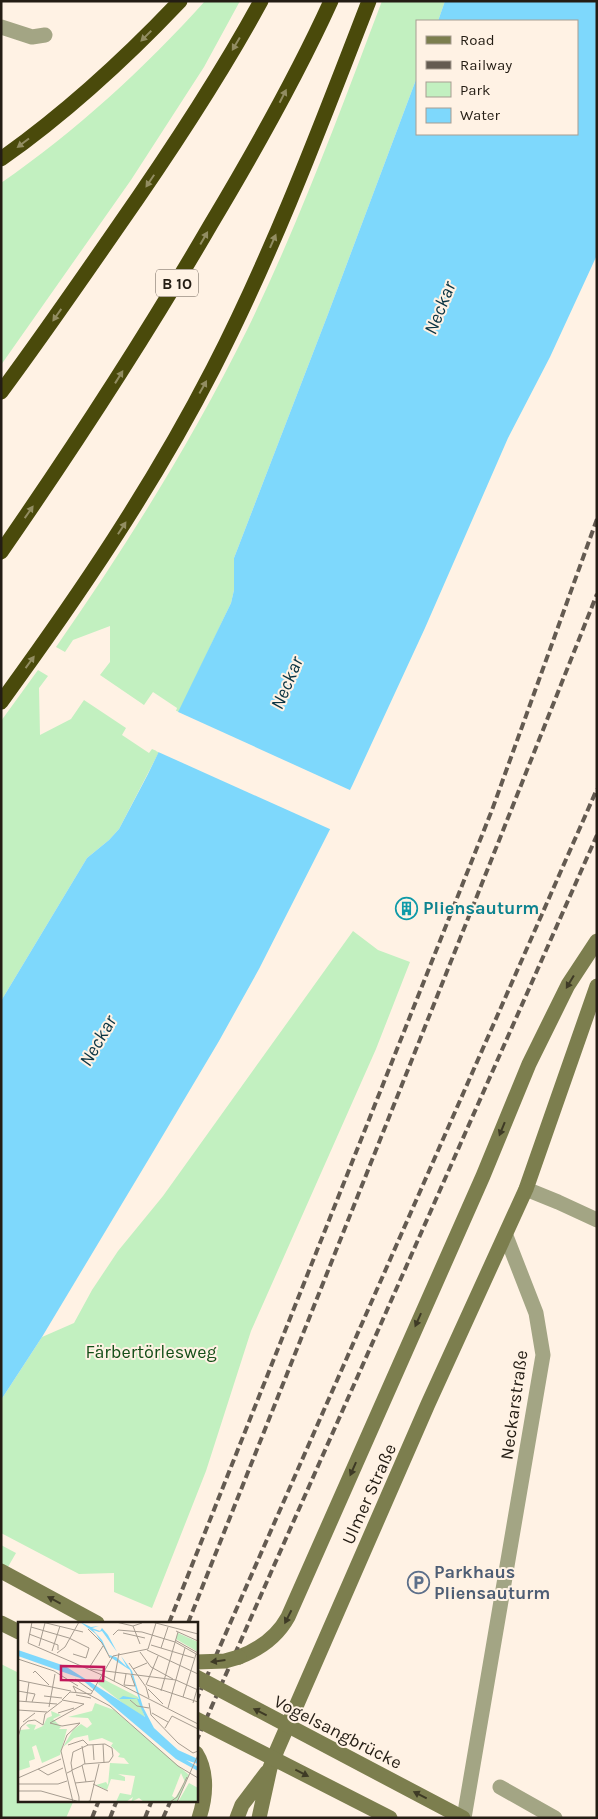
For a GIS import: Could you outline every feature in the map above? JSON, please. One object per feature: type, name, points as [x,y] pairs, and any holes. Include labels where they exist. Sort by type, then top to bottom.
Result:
[{"type":"highway","points":[[1,159],[34,134],[129,53],[180,1]]},
{"type":"highway","points":[[1,392],[38,343],[148,183],[210,87],[261,1]]},
{"type":"highway","name":"B 10","points":[[1,552],[115,383],[177,284],[275,112],[331,1]]},
{"type":"highway","points":[[1,702],[74,601],[126,522],[213,369],[283,219],[369,1]]},
{"type":"main road","points":[[198,1662],[225,1661],[250,1653],[273,1637],[282,1627],[483,1176],[529,1064],[568,985],[597,941]]},
{"type":"main road","points":[[506,1236],[526,1190],[570,1067],[592,1013],[597,986]]},
{"type":"main road","name":"Ulmer Straße","points":[[259,1818],[270,1768],[428,1404],[506,1236]]},
{"type":"main road","points":[[1,1571],[95,1622]]},
{"type":"main road","points":[[1,1623],[18,1632]]},
{"type":"main road","name":"Vogelsangbrücke","points":[[198,1678],[463,1818]]},
{"type":"main road","points":[[198,1720],[390,1818]]},
{"type":"main road","points":[[198,1758],[203,1771],[205,1787],[199,1818]]},
{"type":"main road","name":"Ulmer Straße","points":[[237,1818],[242,1805],[270,1768]]},
{"type":"street","points":[[1,27],[32,37],[45,35]]},
{"type":"street","points":[[526,1190],[597,1220]]},
{"type":"street","name":"Neckarstraße","points":[[463,1818],[543,1354],[536,1313],[506,1236]]},
{"type":"street","points":[[500,1787],[555,1818]]},
{"type":"green space","points":[[205,1],[240,1],[204,67],[131,180],[1,365],[1,183],[56,142],[108,98],[158,51]]},
{"type":"green space","points":[[382,1],[445,1],[438,20],[416,20],[416,80],[234,558],[234,590],[231,603],[179,712],[176,711],[177,708],[153,692],[144,705],[100,675],[110,662],[110,626],[73,640],[65,652],[56,647],[133,531],[181,452],[226,371],[266,290],[335,126]]},
{"type":"green space","points":[[38,670],[48,676],[39,688],[40,735],[71,719],[84,700],[126,728],[122,735],[149,753],[152,749],[159,752],[119,829],[87,858],[1,1001],[1,721]]},
{"type":"green space","name":"Färbertörlesweg","points":[[353,931],[378,950],[410,962],[376,1049],[251,1331],[206,1471],[152,1608],[114,1592],[114,1573],[79,1574],[1,1533],[1,1400],[42,1337],[74,1323],[92,1290],[118,1251],[163,1196]]},
{"type":"green space","points":[[1,1545],[16,1553],[1,1579]]},
{"type":"green space","points":[[1,1664],[18,1672],[18,1802],[73,1802],[66,1818],[1,1818]]},
{"type":"water","name":"Neckar","points":[[445,1],[597,1],[597,255],[550,357],[508,438],[425,628],[352,786],[259,969],[153,1152],[42,1337],[1,1400],[1,1001],[87,858],[119,829],[148,774],[231,603],[234,590],[234,558],[416,80],[416,135],[578,135],[578,20],[438,20]]},
{"type":"pier","points":[[176,711],[352,791],[332,830],[156,751]]},
{"type":"railway","points":[[169,1622],[492,810],[597,519]]},
{"type":"railway","points":[[188,1622],[597,594]]},
{"type":"railway","points":[[198,1696],[597,789]]},
{"type":"railway","points":[[198,1737],[597,835]]},
{"type":"railway","points":[[92,1818],[98,1802]]},
{"type":"railway","points":[[110,1818],[116,1802]]},
{"type":"railway","points":[[145,1818],[151,1802]]},
{"type":"railway","points":[[163,1818],[170,1802]]},
{"type":"place","name":"Pliensauturm","points":[[407,908]]},
{"type":"place","name":"Parkhaus Pliensauturm","points":[[418,1582]]}]
